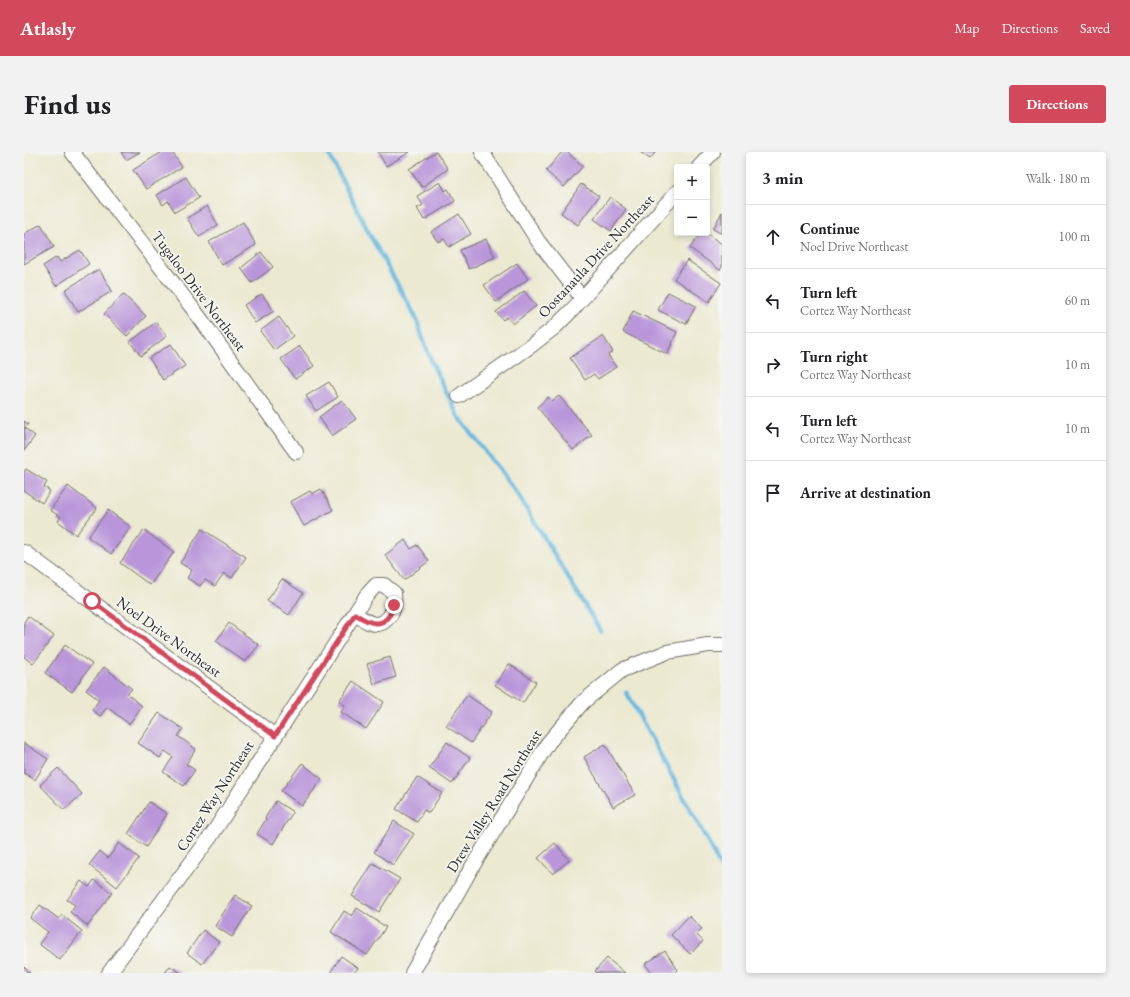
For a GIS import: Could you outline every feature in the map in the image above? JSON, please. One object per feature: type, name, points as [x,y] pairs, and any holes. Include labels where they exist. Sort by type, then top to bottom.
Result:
[{"type":"street","name":"Tugaloo Drive Northeast","points":[[72,152],[200,318],[296,452]]},
{"type":"street","points":[[482,152],[538,241],[582,298]]},
{"type":"street","points":[[702,164],[713,152]]},
{"type":"street","name":"Oostanaula Drive Northeast","points":[[459,396],[532,345],[554,327],[573,309],[674,195]]},
{"type":"street","name":"Noel Drive Northeast","points":[[24,552],[275,736]]},
{"type":"street","name":"Cortez Way Northeast","points":[[109,973],[211,836],[355,614]]},
{"type":"street","name":"Drew Valley Road Northeast","points":[[412,973],[472,867],[548,743],[583,702],[622,670],[667,652],[708,645],[722,645]]},
{"type":"building","points":[[121,152],[140,152],[126,160]]},
{"type":"building","points":[[162,152],[172,152],[182,167],[146,189],[133,170]]},
{"type":"building","points":[[378,152],[410,152],[386,166]]},
{"type":"building","points":[[435,152],[448,169],[422,187],[409,169]]},
{"type":"building","points":[[562,152],[567,152],[583,166],[564,187],[546,171]]},
{"type":"building","points":[[640,152],[656,152],[650,159]]},
{"type":"building","points":[[186,177],[199,198],[175,212],[168,201],[163,205],[157,195]]},
{"type":"building","points":[[440,182],[445,191],[448,189],[455,201],[424,220],[417,208],[423,205],[417,196]]},
{"type":"building","points":[[581,184],[599,196],[578,225],[561,213]]},
{"type":"building","points":[[610,197],[626,209],[611,231],[594,219]]},
{"type":"building","points":[[207,206],[218,225],[199,237],[187,218]]},
{"type":"building","points":[[722,212],[722,234],[713,229]]},
{"type":"building","points":[[459,214],[471,234],[449,247],[444,239],[438,242],[431,232]]},
{"type":"building","points":[[243,222],[256,245],[222,265],[209,242]]},
{"type":"building","points":[[41,224],[54,247],[24,264],[24,234]]},
{"type":"building","points":[[699,236],[710,236],[722,244],[722,267],[720,270],[690,248]]},
{"type":"building","points":[[486,239],[495,257],[469,269],[460,250]]},
{"type":"building","points":[[80,250],[89,264],[56,286],[43,266],[57,257],[60,262]]},
{"type":"building","points":[[261,252],[273,267],[252,283],[241,268]]},
{"type":"building","points":[[687,260],[721,283],[709,302],[674,279]]},
{"type":"building","points":[[517,263],[528,279],[496,302],[484,285]]},
{"type":"building","points":[[99,269],[112,291],[78,312],[65,290]]},
{"type":"building","points":[[524,291],[536,306],[513,324],[507,317],[503,320],[496,312]]},
{"type":"building","points":[[668,292],[696,306],[686,324],[658,310]]},
{"type":"building","points":[[123,294],[146,316],[127,336],[104,314]]},
{"type":"building","points":[[262,294],[274,311],[255,323],[244,305]]},
{"type":"building","points":[[633,311],[677,332],[667,354],[623,332]]},
{"type":"building","points":[[279,317],[293,336],[274,350],[260,331]]},
{"type":"building","points":[[156,322],[167,336],[141,356],[130,342]]},
{"type":"building","points":[[603,336],[613,352],[608,355],[616,367],[598,379],[594,374],[585,380],[570,358]]},
{"type":"building","points":[[171,344],[185,366],[163,380],[149,358]]},
{"type":"building","points":[[300,346],[314,366],[295,379],[281,359]]},
{"type":"building","points":[[329,382],[338,397],[316,411],[306,396]]},
{"type":"building","points":[[559,396],[592,435],[573,450],[537,407],[548,397],[552,401]]},
{"type":"building","points":[[342,400],[356,419],[332,436],[319,417]]},
{"type":"building","points":[[24,421],[28,424],[25,428],[35,436],[24,451]]},
{"type":"building","points":[[26,469],[47,482],[44,487],[50,491],[42,503],[24,491],[24,472]]},
{"type":"building","points":[[68,486],[97,508],[76,535],[58,521],[61,517],[50,510]]},
{"type":"building","points":[[321,489],[333,510],[304,526],[290,502],[310,491],[312,494]]},
{"type":"building","points":[[108,510],[131,527],[111,554],[88,537]]},
{"type":"building","points":[[202,529],[246,557],[232,578],[224,573],[215,586],[205,580],[200,586],[187,578],[192,570],[180,563]]},
{"type":"building","points":[[144,530],[174,552],[150,585],[120,563]]},
{"type":"building","points":[[405,540],[411,549],[417,545],[429,561],[404,580],[385,555]]},
{"type":"building","points":[[282,579],[303,593],[289,615],[267,601]]},
{"type":"building","points":[[28,616],[54,636],[33,664],[24,657],[24,622]]},
{"type":"building","points":[[229,623],[259,645],[245,662],[216,641]]},
{"type":"building","points":[[65,645],[92,664],[72,692],[45,673]]},
{"type":"building","points":[[390,657],[396,677],[374,684],[367,664]]},
{"type":"building","points":[[509,664],[536,682],[523,703],[495,685]]},
{"type":"building","points":[[104,667],[132,689],[127,694],[142,706],[129,724],[107,707],[100,716],[92,710],[99,700],[86,690]]},
{"type":"building","points":[[353,681],[384,702],[366,729],[341,712],[345,705],[339,701]]},
{"type":"building","points":[[467,695],[492,712],[471,743],[446,726]]},
{"type":"building","points":[[159,713],[183,729],[178,736],[196,749],[186,764],[195,770],[184,786],[163,772],[173,757],[165,751],[160,758],[138,743]]},
{"type":"building","points":[[447,742],[470,758],[452,784],[429,768]]},
{"type":"building","points":[[24,743],[48,759],[35,780],[24,773]]},
{"type":"building","points":[[605,744],[635,795],[613,807],[584,757]]},
{"type":"building","points":[[302,763],[322,779],[302,806],[281,791]]},
{"type":"building","points":[[58,768],[82,794],[64,810],[40,785]]},
{"type":"building","points":[[417,777],[442,793],[429,813],[424,810],[417,822],[396,809]]},
{"type":"building","points":[[276,801],[293,812],[273,844],[257,834]]},
{"type":"building","points":[[149,802],[167,814],[146,847],[128,834]]},
{"type":"building","points":[[394,821],[414,834],[393,865],[374,852]]},
{"type":"building","points":[[119,843],[139,858],[117,887],[89,865],[100,851],[108,858]]},
{"type":"building","points":[[555,843],[569,860],[553,874],[538,858]]},
{"type":"building","points":[[373,863],[400,879],[379,912],[352,896]]},
{"type":"building","points":[[94,880],[112,893],[88,926],[70,912],[75,905],[67,900],[81,881],[89,887]]},
{"type":"building","points":[[235,895],[252,906],[232,937],[215,926]]},
{"type":"building","points":[[40,905],[59,919],[62,915],[82,931],[60,960],[39,944],[48,932],[30,918]]},
{"type":"building","points":[[357,908],[386,927],[367,955],[331,932],[344,911],[352,916]]},
{"type":"building","points":[[689,916],[702,929],[696,934],[703,941],[690,954],[671,935]]},
{"type":"building","points":[[203,930],[219,942],[202,964],[187,953]]},
{"type":"building","points":[[665,951],[678,970],[674,973],[652,973],[645,964]]},
{"type":"building","points":[[341,956],[358,968],[354,973],[330,973]]},
{"type":"building","points":[[607,958],[625,973],[597,973],[595,971]]},
{"type":"building","points":[[170,966],[181,973],[165,973]]},
{"type":"building","points":[[24,967],[30,973],[24,973]]},
{"type":"waterway","points":[[328,152],[370,235],[415,316],[432,363],[458,416],[517,493],[600,630]]},
{"type":"waterway","points":[[626,692],[722,870]]},
{"type":"route","points":[[92,601],[275,736],[355,614],[367,621],[377,624],[384,622],[392,613],[394,605]]}]
